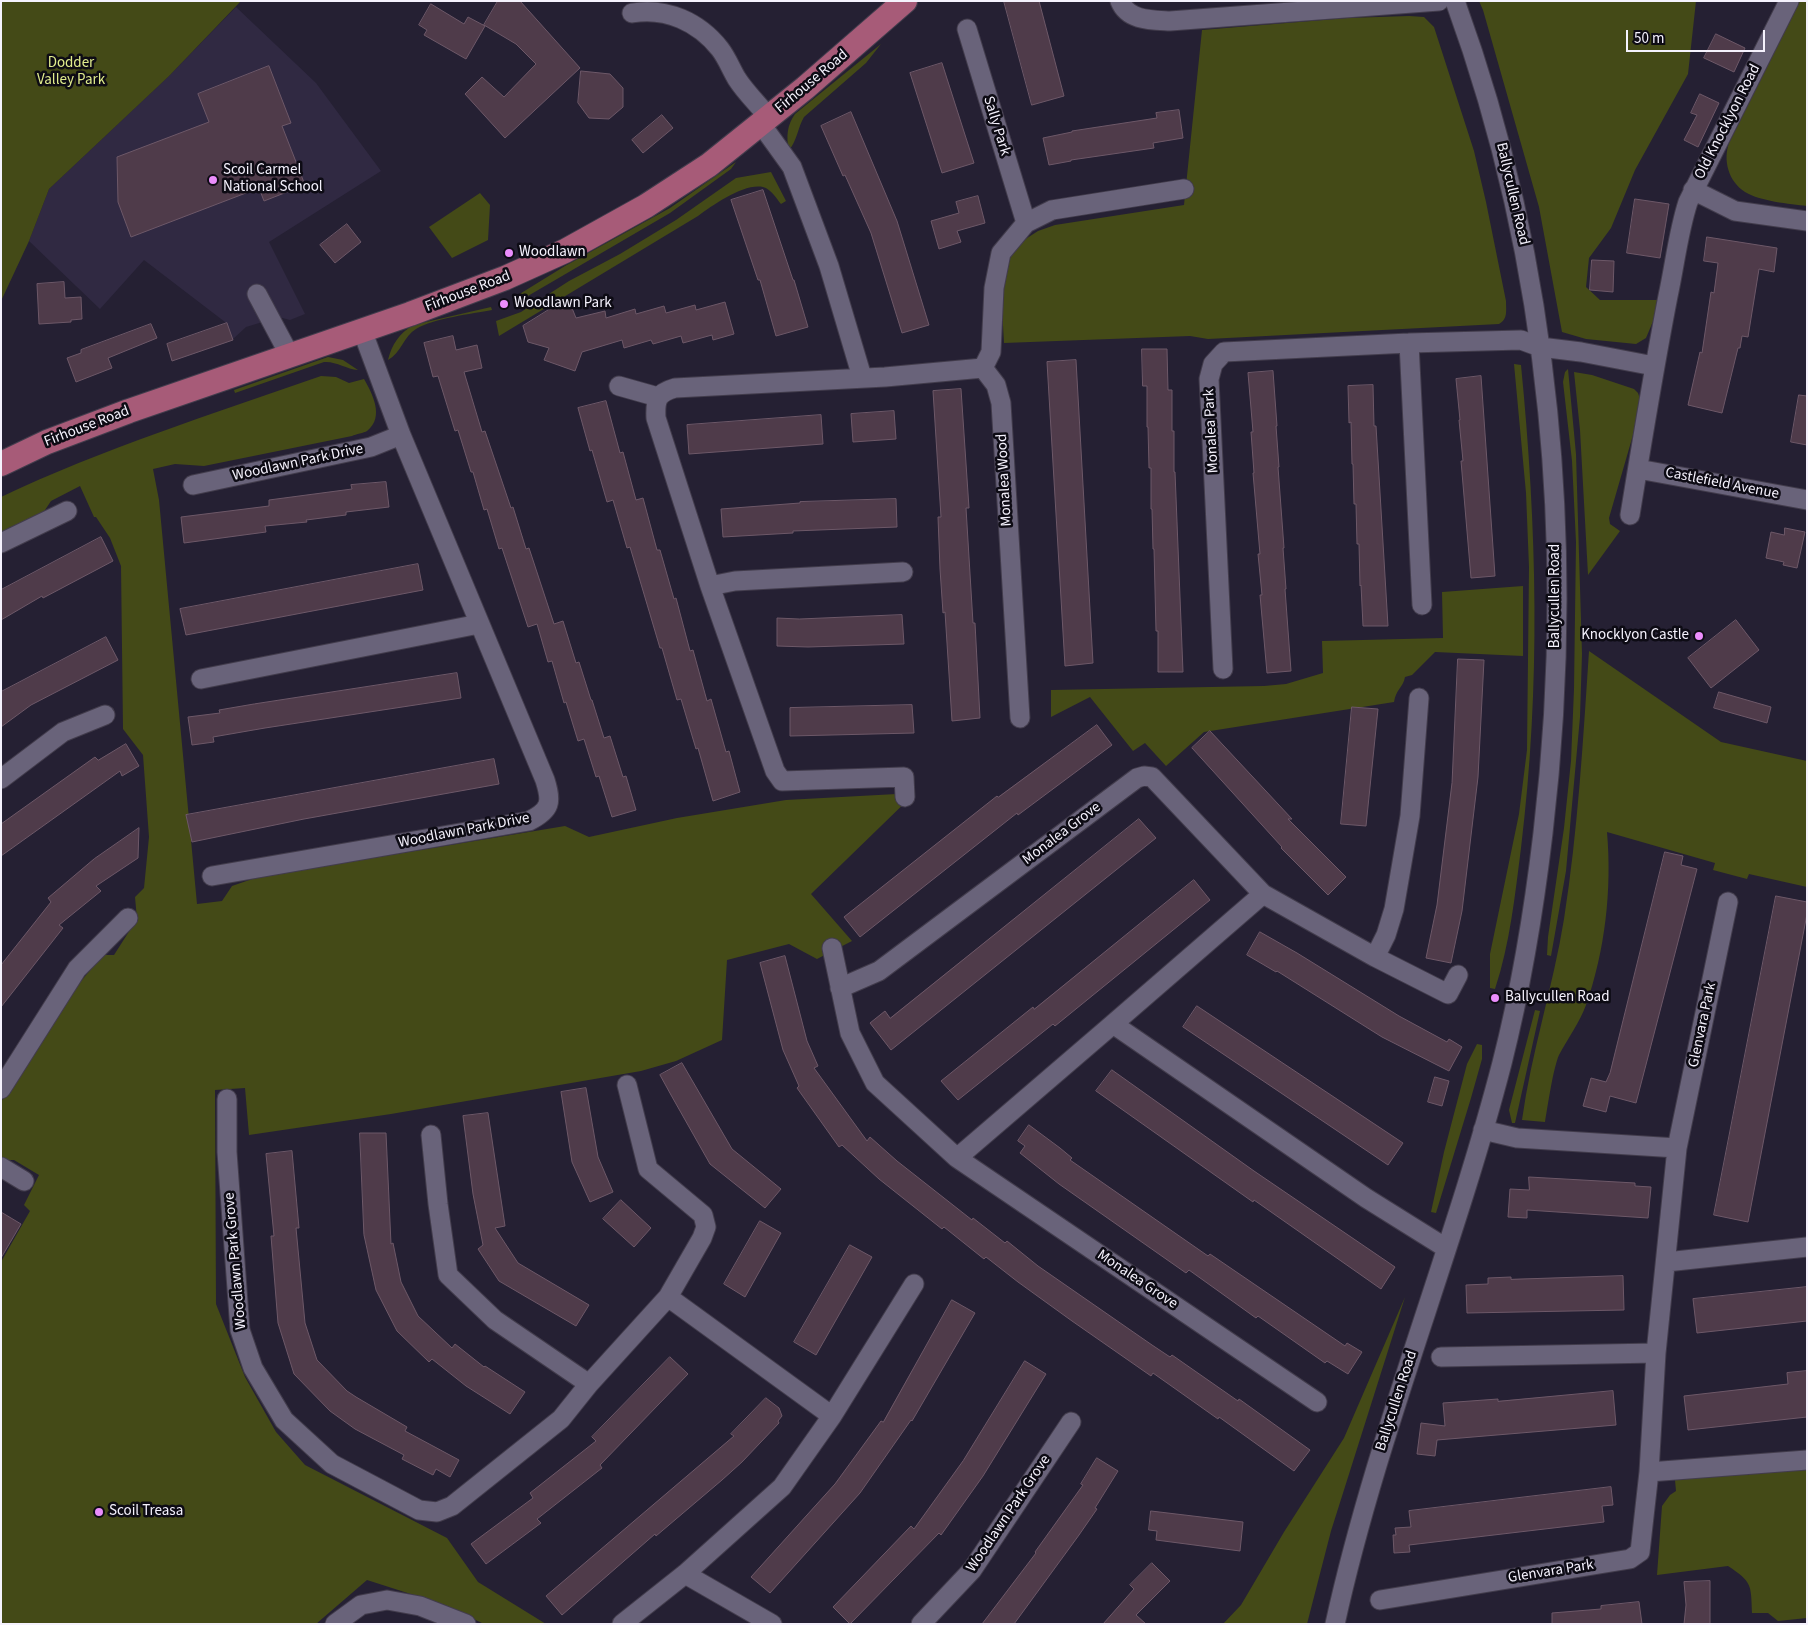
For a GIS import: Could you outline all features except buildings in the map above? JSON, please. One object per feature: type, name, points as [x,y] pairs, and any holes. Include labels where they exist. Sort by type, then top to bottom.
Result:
[{"type":"main road","name":"Firhouse Road","points":[[1,464],[47,442],[129,411],[290,356],[505,278],[565,251],[646,206],[709,165],[765,121],[905,1]]},
{"type":"street","points":[[1120,1],[1123,8],[1142,19],[1170,21],[1282,7],[1439,1]]},
{"type":"street","name":"Ballycullen Road","points":[[1335,1624],[1360,1518],[1483,1130],[1512,1018],[1532,916],[1546,808],[1554,718],[1557,640],[1556,528],[1547,402],[1540,347],[1528,262],[1504,157],[1455,1]]},
{"type":"street","name":"Old Knocklyon Road","points":[[1630,515],[1654,366],[1674,268],[1679,230],[1688,202],[1789,1]]},
{"type":"street","points":[[632,13],[643,11],[662,13],[686,20],[706,33],[721,50],[792,167],[829,266],[862,377]]},
{"type":"street","name":"Sally Park","points":[[967,29],[1026,223]]},
{"type":"street","points":[[905,797],[904,777],[782,781],[775,771],[710,586],[656,418],[658,397],[675,388],[983,368],[991,352],[994,288],[1002,252],[1026,223],[1052,210],[1184,189]]},
{"type":"street","name":"Old Knocklyon Road","points":[[1694,190],[1735,211],[1807,221]]},
{"type":"street","points":[[258,294],[290,356]]},
{"type":"street","name":"Woodlawn Park Drive","points":[[212,876],[529,821],[547,809],[550,799],[545,780],[401,436],[362,330]]},
{"type":"street","name":"Monalea Park","points":[[1223,669],[1209,379],[1213,364],[1224,352],[1409,343],[1521,340],[1540,347],[1581,352],[1654,366]]},
{"type":"street","points":[[1409,343],[1422,605]]},
{"type":"street","name":"Monalea Wood","points":[[983,368],[996,385],[1001,404],[1020,718]]},
{"type":"street","points":[[619,386],[658,397]]},
{"type":"street","name":"Woodlawn Park Drive","points":[[193,485],[371,447],[401,436]]},
{"type":"street","name":"Castlefield Avenue","points":[[1638,469],[1807,500]]},
{"type":"street","points":[[1,543],[67,510]]},
{"type":"street","points":[[710,586],[735,581],[902,572]]},
{"type":"street","points":[[200,679],[479,624]]},
{"type":"street","points":[[1375,957],[1386,935],[1394,909],[1410,816],[1419,698]]},
{"type":"street","points":[[1,779],[63,732],[105,715]]},
{"type":"street","name":"Monalea Grove","points":[[840,988],[880,971],[1137,778],[1144,776],[1152,777],[1263,894],[1375,957],[1448,994],[1458,975]]},
{"type":"street","points":[[957,1158],[1263,894]]},
{"type":"street","name":"Glenvara Park","points":[[1380,1600],[1630,1559],[1640,1552],[1649,1472],[1656,1353],[1677,1148],[1728,902]]},
{"type":"street","points":[[1,1089],[77,969],[128,918]]},
{"type":"street","name":"Monalea Grove","points":[[832,948],[850,1033],[875,1083],[957,1158],[1317,1402]]},
{"type":"street","points":[[1113,1024],[1366,1198],[1446,1248]]},
{"type":"street","name":"Woodlawn Park Grove","points":[[227,1099],[227,1152],[240,1330],[252,1368],[284,1420],[332,1464],[419,1510],[437,1512],[452,1506],[561,1419],[589,1384],[668,1297],[702,1238],[706,1227],[703,1215],[648,1169],[627,1085]]},
{"type":"street","points":[[1483,1130],[1517,1138],[1677,1148]]},
{"type":"street","points":[[431,1135],[448,1275],[495,1320],[589,1384]]},
{"type":"street","points":[[1,1167],[24,1181]]},
{"type":"street","points":[[1666,1262],[1807,1247]]},
{"type":"street","points":[[622,1624],[685,1574],[782,1486],[832,1416],[914,1284]]},
{"type":"street","points":[[668,1297],[832,1416]]},
{"type":"street","points":[[1441,1357],[1656,1353]]},
{"type":"street","name":"Woodlawn Park Grove","points":[[921,1624],[972,1570],[1071,1422]]},
{"type":"street","points":[[1649,1472],[1807,1460]]},
{"type":"street","points":[[685,1574],[772,1624]]},
{"type":"street","points":[[335,1624],[360,1605],[387,1600],[420,1606],[466,1624]]},
{"type":"shaded area","name":"Scoil Carmel National School","points":[[236,7],[316,83],[381,171],[269,242],[305,314],[290,320],[279,317],[246,327],[232,340],[225,322],[144,260],[100,309],[29,241],[49,189],[169,76]]},
{"type":"green space","name":"Dodder Valley Park","points":[[1,1],[241,1],[169,76],[49,189],[29,241],[1,301]]},
{"type":"green space","points":[[1479,1],[1696,1],[1688,74],[1635,170],[1611,228],[1589,258],[1586,287],[1600,300],[1662,300],[1646,338],[1636,344],[1586,339],[1562,332],[1539,207]]},
{"type":"green space","points":[[1800,1],[1807,1],[1807,206],[1766,200],[1745,192],[1734,182],[1727,163],[1729,143]]},
{"type":"green space","points":[[1424,17],[1434,27],[1474,151],[1506,301],[1506,314],[1502,322],[1499,324],[1208,339],[1190,336],[1004,343],[1001,291],[1006,260],[1024,240],[1038,231],[1055,225],[1184,205],[1202,30],[1347,18]]},
{"type":"green space","points":[[881,44],[866,63],[804,117],[789,150],[788,131],[790,122],[795,114]]},
{"type":"green space","points":[[736,162],[731,169],[670,213],[521,300],[518,295],[565,266],[670,208]]},
{"type":"green space","points":[[771,172],[786,201],[781,204],[771,192],[763,187],[747,188],[738,192],[720,201],[499,336],[496,321],[521,312],[569,281],[620,254],[676,220],[736,178]]},
{"type":"green space","points":[[480,193],[490,205],[488,240],[452,258],[429,227]]},
{"type":"green space","points":[[491,307],[492,310],[443,319],[416,329],[388,360],[397,340],[413,325]]},
{"type":"green space","points":[[328,357],[343,360],[358,370],[324,362],[235,393],[234,390]]},
{"type":"green space","points":[[1514,364],[1521,365],[1531,486],[1534,667],[1532,727],[1521,848],[1508,937],[1495,989],[1490,988],[1490,954],[1519,814],[1527,750],[1529,567],[1526,493]]},
{"type":"green space","points":[[1568,369],[1576,454],[1582,654],[1580,717],[1566,871],[1551,956],[1547,955],[1548,937],[1564,828],[1571,761],[1574,689],[1576,542],[1572,461],[1563,382],[1565,372]]},
{"type":"green space","points":[[1574,372],[1592,375],[1634,389],[1640,399],[1633,435],[1609,518],[1610,524],[1620,531],[1588,575],[1580,430]]},
{"type":"green space","points":[[321,376],[336,377],[349,383],[364,379],[373,398],[376,412],[375,419],[367,431],[352,436],[204,466],[175,464],[153,469],[159,500],[197,904],[222,901],[232,886],[258,877],[565,826],[589,837],[677,818],[786,800],[915,793],[811,894],[852,941],[817,959],[789,944],[727,960],[722,1040],[676,1061],[641,1071],[391,1114],[249,1135],[245,1088],[215,1090],[216,1304],[245,1377],[276,1432],[305,1465],[447,1538],[478,1582],[546,1624],[484,1624],[445,1605],[367,1580],[316,1624],[1,1624],[1,1262],[30,1211],[24,1205],[39,1175],[14,1160],[4,1160],[1,1158],[1,1102],[18,1073],[76,987],[103,955],[114,955],[137,919],[135,897],[144,888],[149,837],[143,755],[123,729],[121,566],[110,538],[96,517],[94,517],[80,486],[51,501],[39,515],[1,534],[1,497],[119,447]]},
{"type":"green space","points":[[1523,586],[1523,656],[1435,652],[1412,675],[1405,677],[1394,702],[1204,732],[1166,766],[1145,743],[1133,751],[1090,697],[1051,717],[1051,690],[1286,684],[1323,673],[1322,641],[1443,638],[1442,592]]},
{"type":"green space","points":[[1589,651],[1721,742],[1807,761],[1807,887],[1749,874],[1747,879],[1713,870],[1715,863],[1607,832],[1608,898],[1593,984],[1577,1024],[1559,1055],[1545,1122],[1522,1120],[1531,1070],[1554,970],[1569,886],[1580,785]]},
{"type":"green space","points":[[1535,1010],[1540,1011],[1515,1123],[1512,1123],[1509,1110]]},
{"type":"green space","points":[[1477,1044],[1482,1045],[1482,1059],[1436,1213],[1431,1212],[1444,1152],[1467,1064]]},
{"type":"green space","points":[[1405,1297],[1331,1531],[1307,1624],[1223,1624],[1241,1605],[1284,1532],[1344,1438]]},
{"type":"green space","points":[[1807,1468],[1807,1618],[1778,1621],[1768,1613],[1752,1613],[1749,1585],[1742,1576],[1728,1566],[1657,1575],[1662,1506],[1670,1495],[1676,1491],[1675,1480]]},
{"type":"place","name":"Scoil Carmel National School","points":[[213,180]]},
{"type":"place","name":"Woodlawn","points":[[509,253]]},
{"type":"place","name":"Woodlawn Park","points":[[504,304]]},
{"type":"place","name":"Knocklyon Castle","points":[[1699,636]]},
{"type":"place","name":"Ballycullen Road","points":[[1495,998]]},
{"type":"place","name":"Scoil Treasa","points":[[99,1512]]}]
